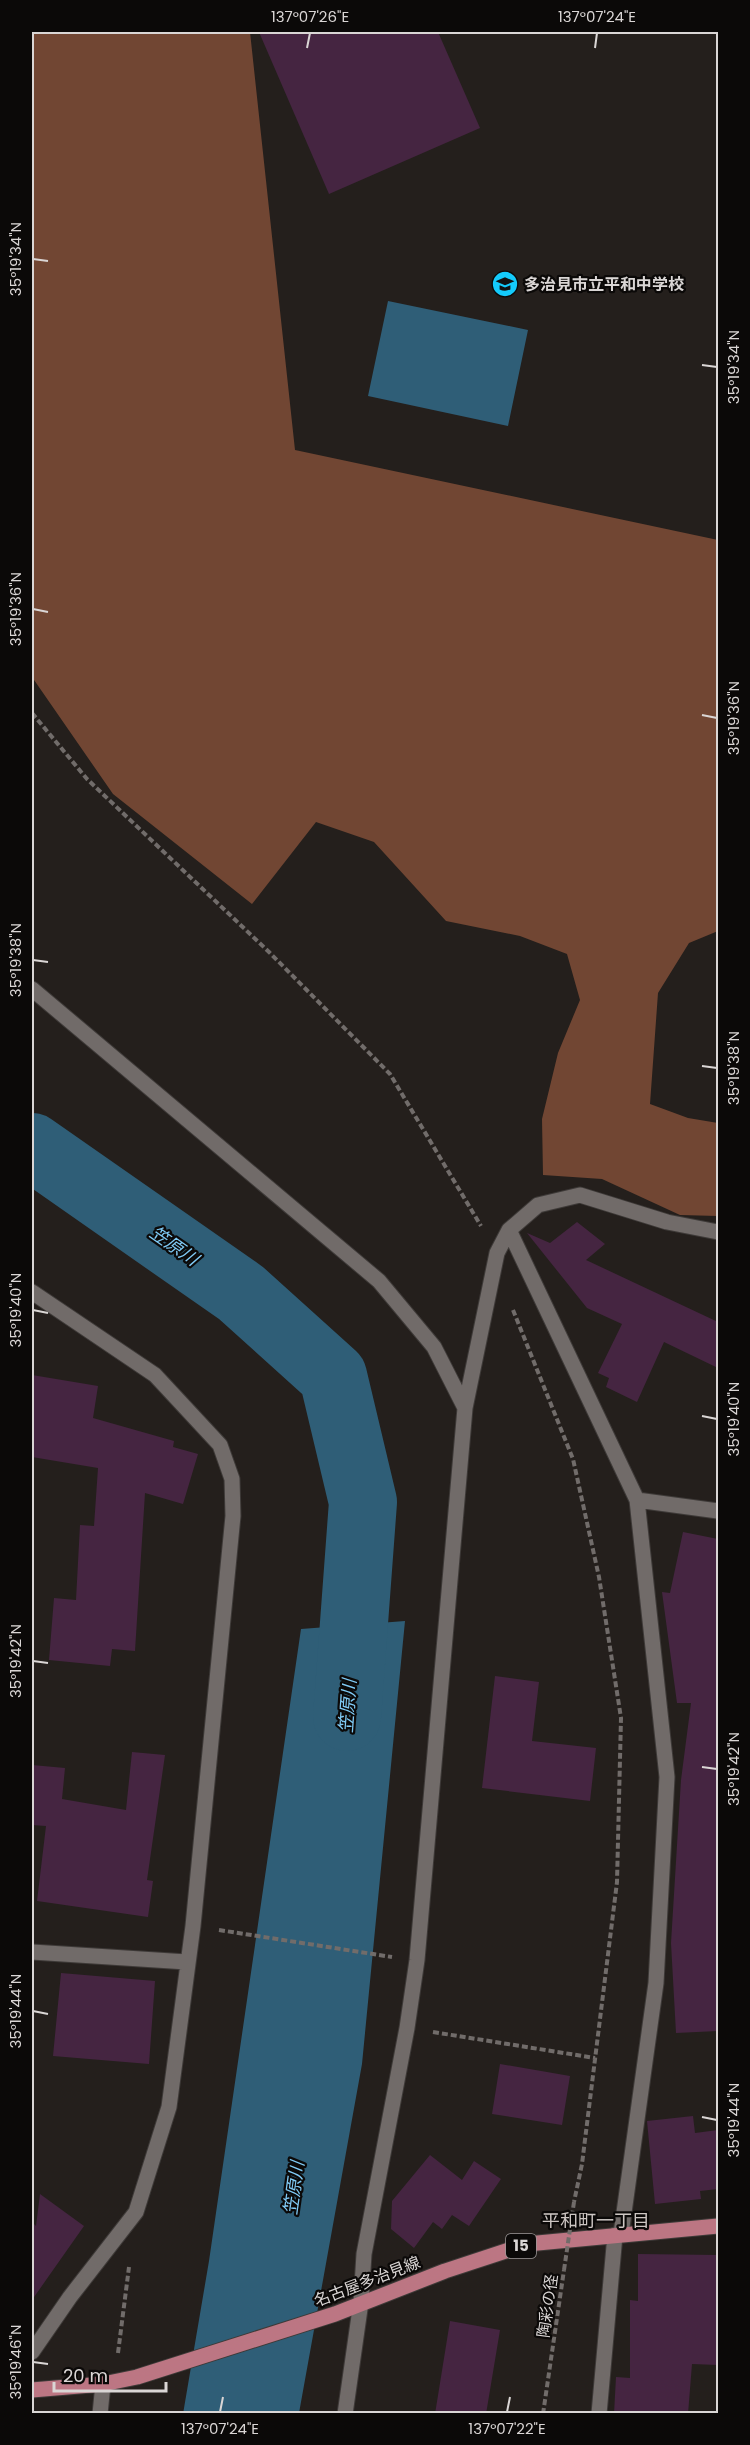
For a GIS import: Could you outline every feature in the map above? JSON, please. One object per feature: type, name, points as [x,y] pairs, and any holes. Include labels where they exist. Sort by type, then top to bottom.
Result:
[{"type":"main road","name":"名古屋多治見線","points":[[32,2390],[103,2384],[137,2377],[335,2314],[361,2302],[527,2244],[718,2226]]},
{"type":"street","points":[[32,989],[379,1281],[434,1347],[465,1408]]},
{"type":"street","points":[[345,2414],[361,2302],[364,2254],[407,2028],[417,1960],[465,1408],[497,1253],[509,1230],[538,1205],[580,1195],[667,1222],[718,1232]]},
{"type":"street","points":[[509,1230],[637,1500],[667,1777],[656,1983],[618,2235],[599,2414]]},
{"type":"street","points":[[32,1292],[155,1375],[220,1445],[232,1479],[232,1516],[193,1926],[169,2107],[136,2212],[70,2297],[32,2352]]},
{"type":"street","points":[[637,1500],[718,1511]]},
{"type":"street","points":[[32,1952],[187,1962]]},
{"type":"street","points":[[100,2414],[103,2384]]},
{"type":"path","points":[[193,1926],[417,1960]]},
{"type":"path","points":[[407,2028],[595,2058]]},
{"type":"path","name":"陶彩の径","points":[[543,2414],[574,2202]]},
{"type":"path","points":[[118,2353],[130,2259]]},
{"type":"shaded area","points":[[32,32],[250,32],[295,450],[718,540],[718,931],[689,943],[658,993],[650,1104],[688,1118],[718,1123],[718,1216],[680,1215],[602,1179],[543,1175],[542,1119],[558,1053],[580,1000],[567,954],[520,936],[446,921],[374,842],[316,822],[252,904],[113,794],[32,677]]},
{"type":"water","points":[[388,301],[528,330],[508,426],[368,396]]},
{"type":"water","points":[[405,1621],[362,2064],[299,2413],[183,2414],[209,2261],[301,1629]]},
{"type":"building","points":[[259,32],[438,32],[480,128],[329,194]]},
{"type":"building","points":[[577,1222],[605,1244],[586,1260],[718,1322],[718,1368],[664,1342],[637,1402],[606,1387],[609,1378],[598,1373],[622,1324],[587,1308],[527,1233],[550,1243]]},
{"type":"building","points":[[32,1375],[98,1386],[93,1418],[174,1441],[173,1447],[198,1454],[183,1504],[145,1493],[135,1651],[112,1649],[110,1666],[49,1660],[54,1598],[76,1600],[80,1525],[94,1526],[98,1468],[32,1457]]},
{"type":"building","points":[[683,1532],[718,1539],[718,2031],[676,2033],[671,1943],[681,1780],[691,1703],[677,1703],[662,1592],[670,1593]]},
{"type":"building","points":[[495,1676],[539,1682],[532,1741],[596,1748],[590,1801],[482,1788]]},
{"type":"building","points":[[132,1752],[165,1755],[147,1880],[153,1881],[148,1917],[37,1901],[46,1826],[32,1825],[32,1765],[65,1768],[62,1799],[126,1810]]},
{"type":"building","points":[[61,1973],[155,1981],[149,2064],[53,2056]]},
{"type":"building","points":[[500,2064],[570,2076],[562,2125],[492,2114]]},
{"type":"building","points":[[693,2116],[695,2133],[718,2130],[718,2189],[700,2191],[701,2199],[655,2204],[647,2121]]},
{"type":"building","points":[[430,2155],[462,2180],[474,2161],[501,2179],[469,2226],[452,2215],[442,2229],[433,2222],[414,2248],[391,2229],[392,2201]]},
{"type":"building","points":[[40,2194],[84,2226],[32,2300],[32,2222],[36,2226]]},
{"type":"building","points":[[638,2254],[718,2255],[718,2365],[692,2364],[688,2414],[614,2414],[616,2377],[630,2378],[630,2300],[638,2301]]},
{"type":"building","points":[[450,2321],[500,2330],[486,2414],[435,2414]]},
{"type":"waterway","name":"笠原川","points":[[32,1147],[241,1293],[333,1376],[363,1502],[347,1717]]},
{"type":"place","name":"多治見市立平和中学校","points":[[505,284]]},
{"type":"district","name":"平和町一丁目","points":[[596,2221]]}]
